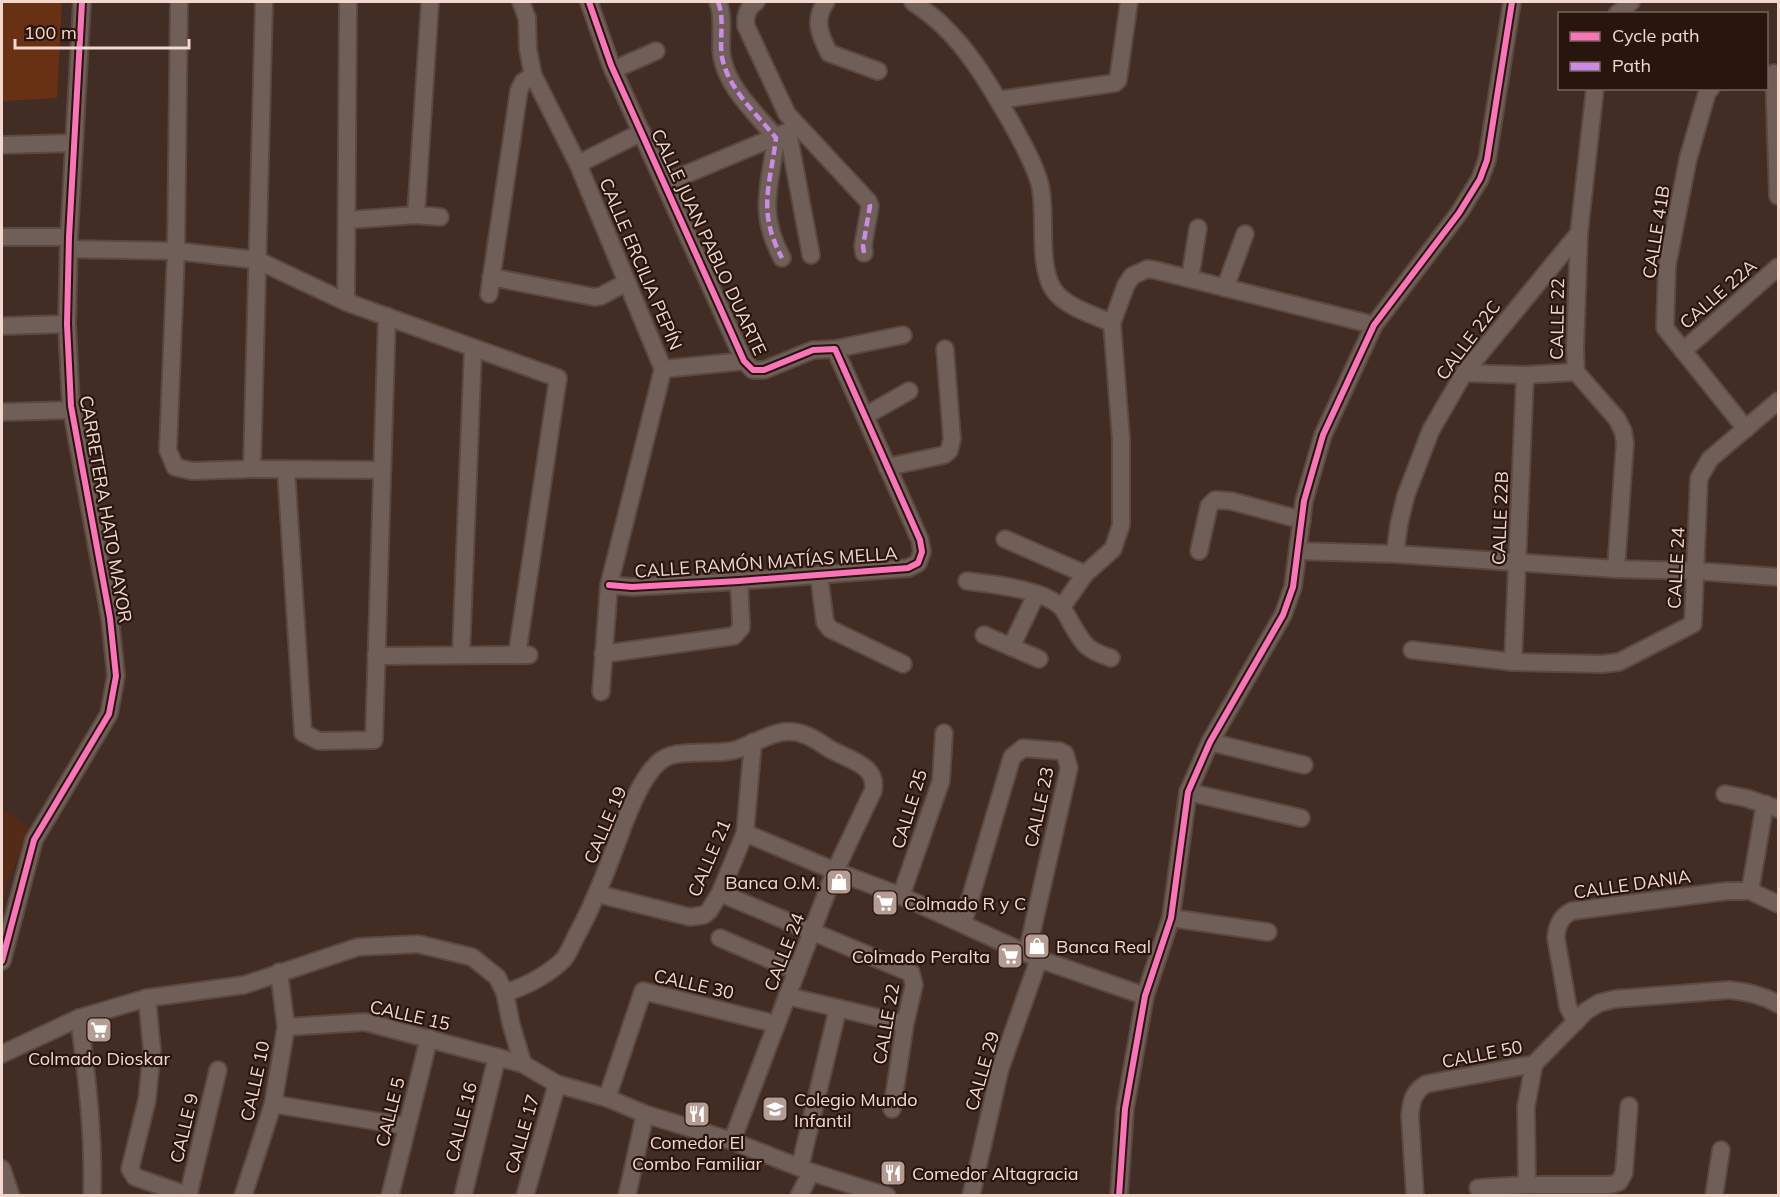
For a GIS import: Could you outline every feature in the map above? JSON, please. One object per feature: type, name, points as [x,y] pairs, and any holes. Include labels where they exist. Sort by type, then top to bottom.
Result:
[{"type":"street","name":"CARRETERA HATO MAYOR","points":[[2,960],[34,840],[109,714],[116,676],[110,618],[71,410],[67,324],[69,243],[82,2]]},
{"type":"street","points":[[179,2],[176,251],[168,450],[175,467],[192,471],[382,470]]},
{"type":"street","points":[[252,469],[264,2]]},
{"type":"street","points":[[346,302],[348,2]]},
{"type":"street","points":[[416,215],[430,2]]},
{"type":"street","name":"CALLE ERCILIA PEPÍN","points":[[521,2],[528,18],[528,49],[533,75],[578,164],[663,369],[609,585],[601,692]]},
{"type":"street","name":"CALLE JUAN PABLO DUARTE","points":[[589,2],[613,70],[744,361],[753,369],[764,370],[813,350],[835,349],[903,334]]},
{"type":"street","points":[[718,2],[722,20],[721,45],[726,74],[735,89],[868,201],[870,206],[863,246],[864,253]]},
{"type":"street","points":[[756,2],[748,9],[745,17],[749,35],[784,107],[811,255]]},
{"type":"street","points":[[826,2],[821,8],[818,25],[829,53],[878,71]]},
{"type":"street","points":[[914,2],[942,24],[962,46],[998,100],[1019,137],[1040,186],[1044,253],[1049,281],[1054,290],[1079,309],[1112,323]]},
{"type":"street","points":[[998,100],[1115,83],[1118,80],[1129,2]]},
{"type":"street","points":[[1119,1196],[1125,1109],[1145,996],[1171,918],[1188,792],[1210,742],[1283,615],[1293,587],[1304,501],[1323,435],[1374,326],[1459,213],[1480,178],[1487,160],[1512,2]]},
{"type":"street","points":[[1620,12],[1632,2]]},
{"type":"street","points":[[613,70],[656,51]]},
{"type":"street","points":[[1773,73],[1779,196]]},
{"type":"street","points":[[489,294],[519,90],[523,82],[533,75]]},
{"type":"street","name":"CALLE 22","points":[[1595,90],[1579,233],[1575,350],[1576,372],[1617,419],[1623,431],[1616,569]]},
{"type":"street","name":"CALLE 41B","points":[[1709,90],[1688,159],[1667,266],[1665,328],[1746,429]]},
{"type":"street","points":[[578,164],[642,132]]},
{"type":"street","points":[[665,183],[787,132]]},
{"type":"street","points":[[782,258],[772,240],[767,216],[766,192],[772,168],[787,132]]},
{"type":"street","points":[[2,145],[74,143]]},
{"type":"street","points":[[348,220],[416,215],[440,218]]},
{"type":"street","points":[[1190,278],[1198,228]]},
{"type":"street","name":"CALLE 22C","points":[[1395,554],[1406,495],[1431,430],[1464,373],[1579,233]]},
{"type":"street","points":[[1225,288],[1245,234]]},
{"type":"street","points":[[2,237],[257,260],[346,302],[558,378],[523,655],[376,656]]},
{"type":"street","name":"CALLE 22A","points":[[1683,351],[1779,267]]},
{"type":"street","points":[[1062,607],[1085,574],[1113,549],[1121,525],[1120,439],[1112,323],[1126,285],[1132,276],[1146,269],[1190,278],[1374,326]]},
{"type":"street","points":[[491,277],[594,297],[601,296],[627,282]]},
{"type":"street","points":[[286,469],[303,733],[319,741],[374,740],[387,316]]},
{"type":"street","points":[[2,326],[67,324]]},
{"type":"street","points":[[462,655],[473,348]]},
{"type":"street","points":[[835,349],[887,467],[944,455],[949,451],[952,439],[945,349]]},
{"type":"street","points":[[663,369],[744,361]]},
{"type":"street","points":[[1464,373],[1525,375],[1576,372]]},
{"type":"street","name":"CALLE 22B","points":[[1513,662],[1525,375]]},
{"type":"street","points":[[865,416],[909,391]]},
{"type":"street","name":"CALLE 24","points":[[1412,650],[1513,662],[1602,664],[1619,662],[1693,624],[1699,478],[1710,459],[1779,401]]},
{"type":"street","points":[[2,412],[71,410]]},
{"type":"street","name":"CALLE RAMÓN MATÍAS MELLA","points":[[609,585],[739,581],[908,568],[921,559],[922,546],[887,467]]},
{"type":"street","points":[[1199,551],[1209,506],[1215,500],[1231,501],[1302,520]]},
{"type":"street","points":[[1005,539],[1085,574]]},
{"type":"street","points":[[1298,551],[1395,554],[1779,577]]},
{"type":"street","points":[[819,575],[827,626],[833,632],[903,664]]},
{"type":"street","points":[[603,654],[734,636],[741,628],[739,581]]},
{"type":"street","points":[[967,581],[1006,586],[1051,600],[1062,607],[1080,638],[1092,652],[1111,658]]},
{"type":"street","points":[[1011,647],[1036,595]]},
{"type":"street","points":[[984,635],[1039,659]]},
{"type":"street","name":"CALLE 19","points":[[505,993],[524,986],[564,958],[598,894],[633,800],[657,763],[673,755],[727,752],[785,731],[798,731],[812,736],[830,750],[866,767],[874,778]]},
{"type":"street","name":"CALLE 25","points":[[901,896],[941,781],[944,733]]},
{"type":"street","name":"CALLE 21","points":[[598,894],[690,917],[704,915],[720,893],[745,833],[753,742]]},
{"type":"street","points":[[1210,742],[1304,765]]},
{"type":"street","name":"CALLE 23","points":[[963,923],[1012,757],[1023,748],[1059,751],[1065,754],[1069,768],[1033,956]]},
{"type":"street","name":"CALLE 24","points":[[732,1141],[835,871],[873,791],[874,778]]},
{"type":"street","points":[[1188,792],[1301,818]]},
{"type":"street","points":[[1725,794],[1772,807],[1750,891]]},
{"type":"street","points":[[745,833],[901,896],[1033,956],[1145,996]]},
{"type":"street","name":"CALLE DANIA","points":[[1576,1022],[1568,1007],[1556,938],[1556,929],[1565,915],[1572,911],[1727,891],[1750,891],[1779,904]]},
{"type":"street","name":"CALLE 22","points":[[720,893],[911,973],[914,985],[905,1024],[892,1109]]},
{"type":"street","points":[[1171,918],[1268,932]]},
{"type":"street","points":[[720,938],[797,971]]},
{"type":"street","points":[[2,1054],[79,1018],[147,998],[244,985],[358,947],[418,944],[472,957],[497,977],[505,993],[511,1024],[523,1064]]},
{"type":"street","name":"CALLE 29","points":[[971,1196],[1000,1069],[1033,956]]},
{"type":"street","name":"CALLE 10","points":[[243,1196],[273,1104],[286,1027],[279,972]]},
{"type":"street","name":"CALLE 50","points":[[1415,1196],[1410,1116],[1413,1095],[1425,1084],[1534,1064],[1586,1011],[1615,999],[1729,990],[1762,995],[1779,1004]]},
{"type":"street","name":"CALLE 30","points":[[607,1098],[643,991],[776,1024]]},
{"type":"street","points":[[787,996],[905,1024]]},
{"type":"street","points":[[147,998],[152,1050],[147,1100],[130,1169],[135,1177],[189,1195]]},
{"type":"street","points":[[799,1196],[838,1008]]},
{"type":"street","points":[[79,1018],[88,1084],[93,1169],[92,1196]]},
{"type":"street","name":"CALLE 15","points":[[286,1027],[365,1022],[523,1064],[557,1084],[607,1098],[645,1114],[732,1141],[876,1194]]},
{"type":"street","name":"CALLE 5","points":[[390,1196],[405,1126],[429,1038]]},
{"type":"street","name":"CALLE 16","points":[[463,1196],[497,1057]]},
{"type":"street","points":[[1527,1185],[1526,1107],[1534,1064]]},
{"type":"street","name":"CALLE 9","points":[[189,1195],[218,1070]]},
{"type":"street","name":"CALLE 17","points":[[525,1195],[557,1084]]},
{"type":"street","points":[[273,1104],[405,1126]]},
{"type":"street","points":[[1478,1188],[1527,1185],[1610,1185],[1619,1182],[1624,1173],[1629,1106]]},
{"type":"street","points":[[627,1196],[645,1114]]},
{"type":"street","points":[[1714,1196],[1721,1150]]},
{"type":"street","points":[[2,1169],[11,1196]]},
{"type":"shaded area","points":[[2,2],[62,2],[57,98],[2,101]]},
{"type":"shaded area","points":[[2,808],[30,829],[8,880],[2,904]]},
{"type":"marked path","points":[[718,2],[721,15],[721,50],[725,69],[736,90],[776,138],[767,199],[770,226],[782,258]]},
{"type":"marked path","points":[[864,253],[863,246],[870,206],[868,201]]},
{"type":"cycle path","points":[[2,961],[34,840],[109,714],[116,676],[110,618],[71,406],[67,324],[69,237],[82,2]]},
{"type":"cycle path","points":[[589,2],[611,65],[744,361],[753,370],[764,370],[813,350],[835,349],[920,540],[922,552],[918,563],[908,568],[739,581],[632,587],[609,585]]},
{"type":"cycle path","points":[[1119,1196],[1125,1109],[1145,996],[1171,918],[1188,792],[1210,742],[1283,615],[1293,587],[1304,501],[1323,435],[1374,325],[1459,213],[1480,179],[1487,160],[1512,2]]},
{"type":"place","name":"Banca O.M.","points":[[839,882]]},
{"type":"place","name":"Colmado R y C","points":[[885,903]]},
{"type":"place","name":"Banca Real","points":[[1037,946]]},
{"type":"place","name":"Colmado Peralta","points":[[1010,956]]},
{"type":"place","name":"Colmado Dioskar","points":[[99,1030]]},
{"type":"place","name":"Colegio Mundo Infantil","points":[[775,1109]]},
{"type":"place","name":"Comedor El Combo Familiar","points":[[697,1114]]},
{"type":"place","name":"Comedor Altagracia","points":[[893,1173]]}]
